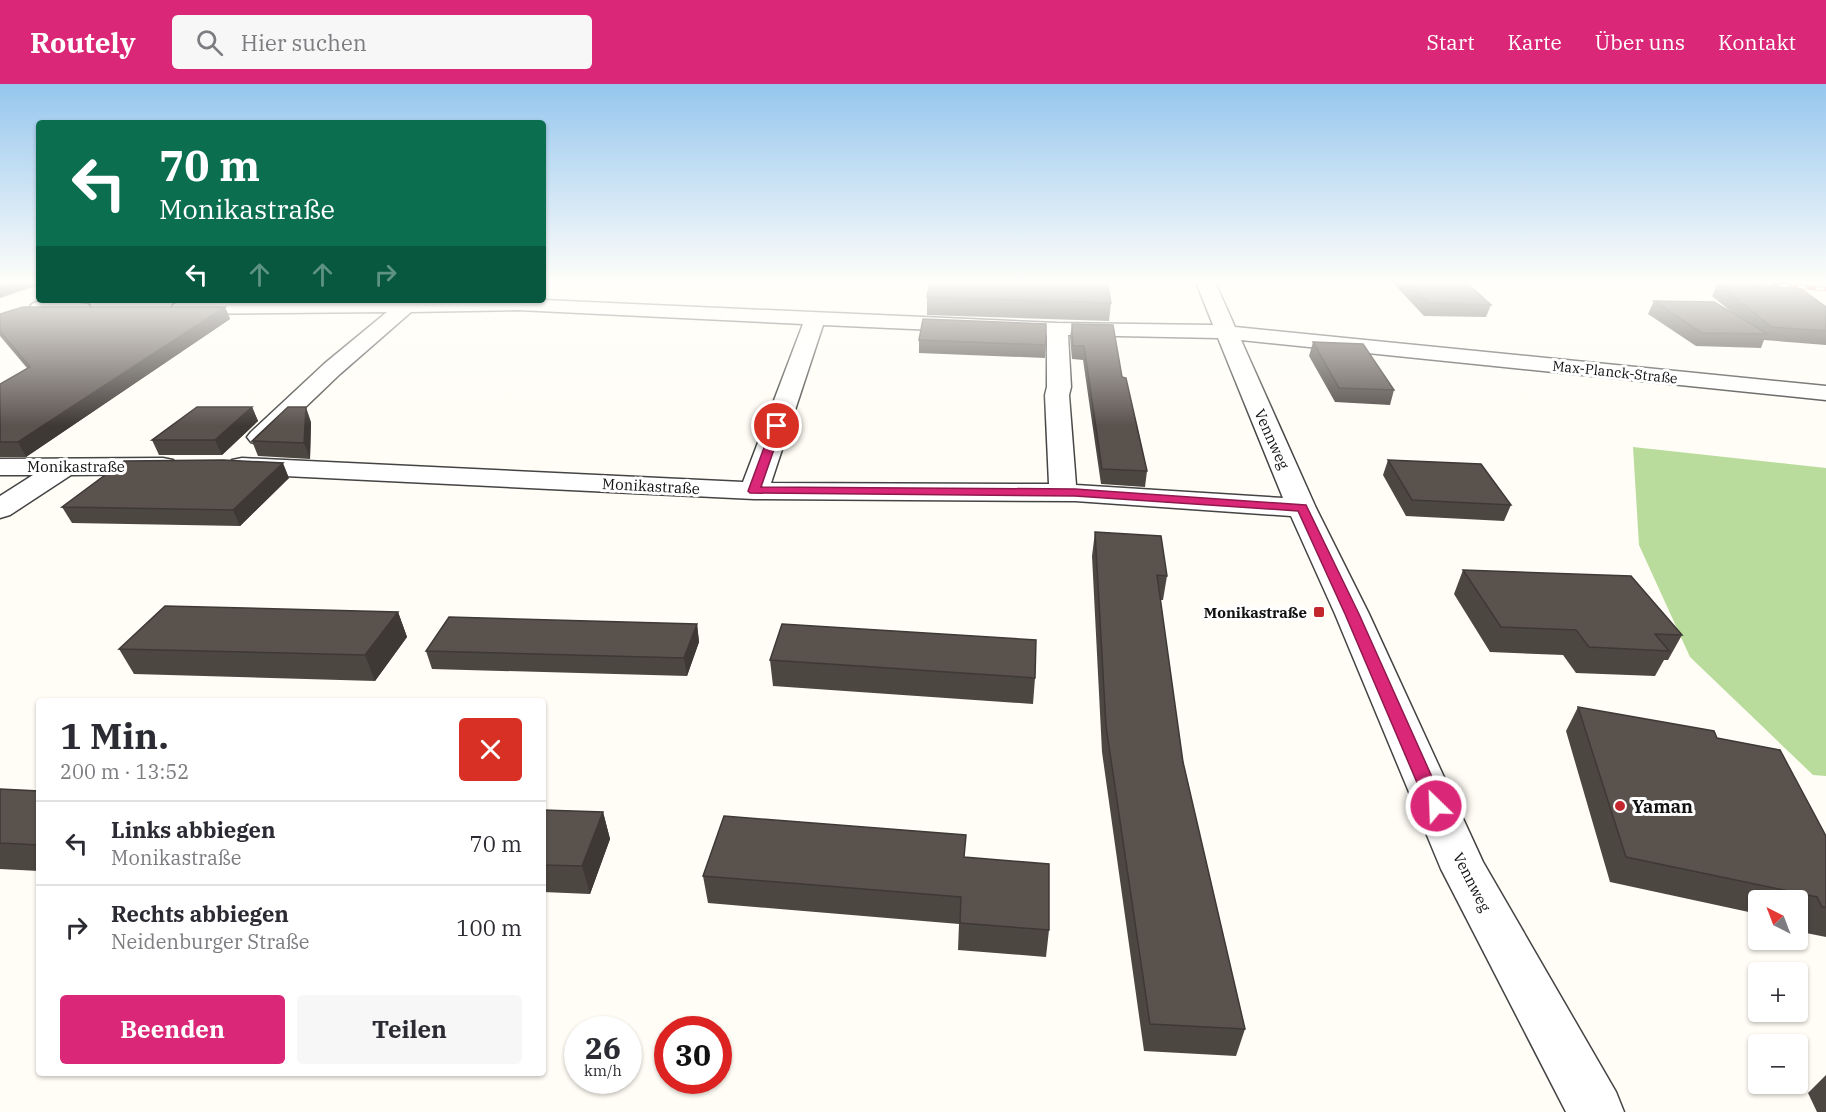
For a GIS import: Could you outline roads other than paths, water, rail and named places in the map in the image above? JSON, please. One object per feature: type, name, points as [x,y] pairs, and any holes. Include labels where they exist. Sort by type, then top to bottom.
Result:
[{"type":"street","name":"Monikastraße","points":[[378,330],[224,465],[754,491],[1063,493],[1302,508]]},
{"type":"street","points":[[754,491],[811,330]]},
{"type":"street","points":[[1057,330],[1059,387],[1057,395],[1063,493]]},
{"type":"street","name":"Max-Planck-Straße","points":[[1112,330],[1225,332],[1826,393]]},
{"type":"street","name":"Vennweg","points":[[1225,332],[1464,869],[1596,1112]]},
{"type":"street","name":"Monikastraße","points":[[0,467],[183,465]]},
{"type":"street","points":[[0,509],[66,466]]},
{"type":"place","name":"Monikastraße","points":[[1319,612]]},
{"type":"place","name":"Yaman","points":[[1620,806]]}]
